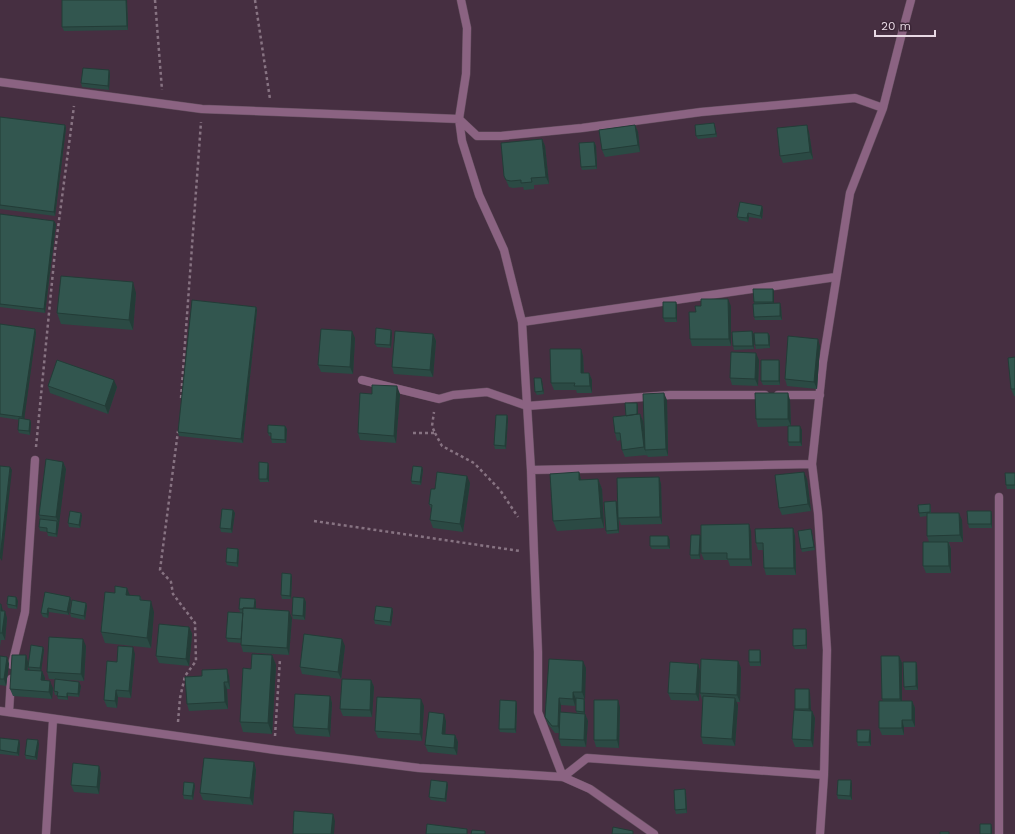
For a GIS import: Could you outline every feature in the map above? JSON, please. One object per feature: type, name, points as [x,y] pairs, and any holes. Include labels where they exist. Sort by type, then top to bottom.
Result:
[{"type":"street","points":[[461,0],[467,28],[466,74],[459,119],[462,141],[479,195],[504,250],[522,322],[531,470],[538,652],[538,712],[563,777]]},
{"type":"street","points":[[820,834],[824,775],[827,650],[818,513],[812,464],[836,277],[850,193],[884,108],[911,0]]},
{"type":"street","points":[[0,82],[202,109],[459,119],[477,136],[501,136],[582,128],[701,112],[855,98],[884,108]]},
{"type":"street","points":[[522,322],[836,277]]},
{"type":"street","points":[[362,380],[439,399],[487,392],[527,406],[670,395],[820,395]]},
{"type":"street","points":[[35,460],[25,612],[12,664],[4,712],[177,737],[420,768],[563,777],[590,789],[654,834]]},
{"type":"street","points":[[531,470],[812,464]]},
{"type":"street","points":[[999,497],[999,834]]},
{"type":"street","points":[[46,834],[53,720]]},
{"type":"street","points":[[563,777],[586,758],[824,775]]},
{"type":"path","points":[[154,0],[163,104]]},
{"type":"path","points":[[255,0],[272,111]]},
{"type":"path","points":[[35,460],[55,251],[76,93]]},
{"type":"path","points":[[181,403],[202,109]]},
{"type":"path","points":[[439,399],[434,408],[432,426],[442,446],[474,463],[500,490],[520,519],[533,522]]},
{"type":"path","points":[[177,737],[180,698],[185,676],[196,661],[195,623],[173,594],[171,582],[160,570],[179,426]]},
{"type":"path","points":[[413,433],[435,434]]},
{"type":"path","points":[[314,521],[534,553]]},
{"type":"path","points":[[275,750],[280,659]]},
{"type":"building","points":[[62,0],[126,0],[127,26],[62,27]]},
{"type":"building","points":[[83,68],[109,70],[108,86],[81,83]]},
{"type":"building","points":[[0,117],[65,125],[54,212],[0,205]]},
{"type":"building","points":[[714,123],[716,134],[696,136],[695,125]]},
{"type":"building","points":[[635,125],[638,145],[602,150],[599,130]]},
{"type":"building","points":[[807,125],[810,152],[780,156],[777,128]]},
{"type":"building","points":[[542,139],[546,177],[531,178],[532,182],[521,183],[521,180],[506,180],[504,176],[501,143]]},
{"type":"building","points":[[594,142],[596,166],[581,167],[579,143]]},
{"type":"building","points":[[740,202],[762,206],[760,216],[748,213],[747,218],[737,217]]},
{"type":"building","points":[[0,214],[54,221],[44,309],[0,304]]},
{"type":"building","points":[[61,276],[133,282],[129,320],[57,313]]},
{"type":"building","points":[[753,289],[773,289],[773,302],[754,302]]},
{"type":"building","points":[[701,299],[728,299],[729,339],[690,339],[689,312],[696,312],[695,306],[701,306]]},
{"type":"building","points":[[192,300],[256,307],[241,439],[178,432]]},
{"type":"building","points":[[663,302],[676,302],[676,318],[663,318]]},
{"type":"building","points":[[780,303],[780,316],[754,317],[753,304]]},
{"type":"building","points":[[0,324],[35,329],[22,417],[0,414]]},
{"type":"building","points":[[376,328],[391,330],[390,345],[375,344]]},
{"type":"building","points":[[321,329],[352,331],[350,367],[318,365]]},
{"type":"building","points":[[395,331],[433,334],[430,370],[392,367]]},
{"type":"building","points":[[752,331],[753,346],[733,346],[732,332]]},
{"type":"building","points":[[754,333],[768,333],[769,345],[755,345]]},
{"type":"building","points":[[788,336],[818,339],[814,382],[785,379]]},
{"type":"building","points":[[550,349],[581,349],[581,373],[589,373],[590,386],[574,386],[575,383],[551,383]]},
{"type":"building","points":[[731,352],[756,353],[755,379],[730,378]]},
{"type":"building","points":[[1015,357],[1015,389],[1011,389],[1008,358]]},
{"type":"building","points":[[57,360],[114,380],[105,406],[48,386]]},
{"type":"building","points":[[761,360],[779,360],[779,381],[761,381]]},
{"type":"building","points":[[534,378],[541,378],[543,391],[535,392]]},
{"type":"building","points":[[372,385],[397,386],[394,436],[358,433],[360,393],[372,394]]},
{"type":"building","points":[[664,393],[666,449],[645,450],[643,394]]},
{"type":"building","points":[[755,393],[788,393],[788,419],[756,419]]},
{"type":"building","points":[[625,403],[637,403],[637,414],[626,416]]},
{"type":"building","points":[[640,414],[644,447],[622,450],[620,433],[615,433],[613,417]]},
{"type":"building","points":[[496,415],[507,415],[505,446],[494,445]]},
{"type":"building","points":[[19,418],[30,420],[29,431],[18,430]]},
{"type":"building","points":[[268,425],[285,426],[285,440],[271,439],[271,433],[268,433]]},
{"type":"building","points":[[788,426],[800,426],[800,442],[788,442]]},
{"type":"building","points":[[46,459],[63,462],[56,517],[39,515]]},
{"type":"building","points":[[259,462],[268,463],[267,479],[259,479]]},
{"type":"building","points":[[0,466],[10,467],[0,558]]},
{"type":"building","points":[[413,466],[422,467],[420,482],[411,481]]},
{"type":"building","points":[[437,472],[467,476],[460,524],[430,520],[432,505],[429,504],[431,489],[435,489]]},
{"type":"building","points":[[579,472],[579,480],[598,479],[601,518],[553,521],[550,474]]},
{"type":"building","points":[[804,472],[808,504],[779,508],[775,475]]},
{"type":"building","points":[[1005,473],[1015,473],[1015,485],[1006,485]]},
{"type":"building","points":[[659,477],[660,517],[618,518],[617,478]]},
{"type":"building","points":[[616,501],[618,530],[606,531],[604,502]]},
{"type":"building","points":[[930,504],[930,512],[919,513],[918,505]]},
{"type":"building","points":[[222,509],[233,510],[231,529],[220,528]]},
{"type":"building","points":[[70,511],[81,513],[79,525],[68,523]]},
{"type":"building","points":[[967,511],[991,511],[991,524],[968,524]]},
{"type":"building","points":[[927,513],[959,513],[960,535],[927,536]]},
{"type":"building","points":[[40,519],[57,521],[56,534],[47,532],[47,528],[39,527]]},
{"type":"building","points":[[749,524],[750,559],[727,559],[727,553],[701,553],[701,525]]},
{"type":"building","points":[[793,528],[794,568],[764,568],[763,543],[756,543],[755,529]]},
{"type":"building","points":[[811,529],[814,547],[801,549],[798,531]]},
{"type":"building","points":[[691,535],[700,535],[699,555],[690,555]]},
{"type":"building","points":[[650,536],[668,536],[668,546],[650,546]]},
{"type":"building","points":[[923,542],[948,542],[949,566],[923,566]]},
{"type":"building","points":[[227,548],[238,549],[237,563],[226,562]]},
{"type":"building","points":[[282,573],[291,574],[290,596],[281,595]]},
{"type":"building","points":[[115,586],[127,588],[126,595],[140,596],[140,600],[151,601],[147,638],[101,632],[105,592],[115,593]]},
{"type":"building","points":[[45,592],[70,597],[67,612],[48,608],[47,614],[41,613]]},
{"type":"building","points":[[8,596],[16,597],[16,606],[7,604]]},
{"type":"building","points":[[293,597],[304,598],[303,616],[292,615]]},
{"type":"building","points":[[240,598],[255,599],[254,608],[239,609]]},
{"type":"building","points":[[72,600],[86,603],[84,616],[70,613]]},
{"type":"building","points":[[0,604],[1,611],[5,611],[2,633],[0,633]]},
{"type":"building","points":[[376,606],[392,608],[390,622],[374,620]]},
{"type":"building","points":[[243,608],[289,611],[287,648],[241,645]]},
{"type":"building","points":[[228,612],[243,613],[241,639],[226,638]]},
{"type":"building","points":[[159,624],[189,627],[186,659],[156,656]]},
{"type":"building","points":[[793,629],[806,629],[806,645],[793,646]]},
{"type":"building","points":[[304,634],[342,639],[338,672],[300,667]]},
{"type":"building","points":[[49,637],[83,639],[81,674],[47,672]]},
{"type":"building","points":[[31,645],[43,647],[40,668],[28,667]]},
{"type":"building","points":[[118,646],[133,647],[129,691],[116,690],[115,701],[104,700],[107,661],[117,662]]},
{"type":"building","points":[[749,650],[760,650],[760,662],[749,662]]},
{"type":"building","points":[[252,654],[272,655],[268,723],[240,722],[243,668],[251,669]]},
{"type":"building","points":[[12,655],[26,655],[25,670],[42,671],[41,680],[50,681],[49,692],[10,689]]},
{"type":"building","points":[[0,656],[7,657],[4,679],[0,679]]},
{"type":"building","points":[[881,656],[899,656],[900,699],[882,699]]},
{"type":"building","points":[[549,659],[583,661],[582,692],[573,692],[573,699],[559,698],[558,726],[552,726],[545,717]]},
{"type":"building","points":[[701,659],[738,661],[737,695],[700,693]]},
{"type":"building","points":[[670,662],[698,664],[696,694],[668,693]]},
{"type":"building","points":[[903,662],[916,662],[916,686],[904,687]]},
{"type":"building","points":[[227,669],[228,682],[224,682],[225,702],[187,704],[185,677],[202,676],[202,670]]},
{"type":"building","points":[[55,679],[79,682],[78,694],[67,693],[67,697],[57,696],[58,692],[54,691]]},
{"type":"building","points":[[342,679],[371,680],[370,710],[340,709]]},
{"type":"building","points":[[795,689],[809,689],[809,709],[795,709]]},
{"type":"building","points":[[295,694],[330,696],[328,729],[293,727]]},
{"type":"building","points":[[703,696],[735,698],[732,739],[701,737]]},
{"type":"building","points":[[377,697],[421,699],[420,734],[375,731]]},
{"type":"building","points":[[576,698],[584,699],[584,712],[576,711]]},
{"type":"building","points":[[500,700],[516,701],[515,729],[499,729]]},
{"type":"building","points":[[594,700],[618,700],[617,740],[594,740]]},
{"type":"building","points":[[879,701],[912,701],[912,720],[902,720],[902,728],[879,728]]},
{"type":"building","points":[[794,710],[812,711],[811,740],[792,739]]},
{"type":"building","points":[[429,712],[444,714],[442,734],[455,735],[454,748],[425,745]]},
{"type":"building","points":[[560,712],[585,714],[584,740],[559,739]]},
{"type":"building","points":[[857,730],[870,730],[869,742],[857,742]]},
{"type":"building","points":[[0,738],[19,740],[17,753],[0,750]]},
{"type":"building","points":[[27,739],[38,740],[35,757],[25,755]]},
{"type":"building","points":[[204,758],[254,762],[250,798],[200,793]]},
{"type":"building","points":[[73,763],[99,766],[97,787],[71,785]]},
{"type":"building","points":[[431,780],[447,782],[445,799],[429,797]]},
{"type":"building","points":[[838,780],[851,780],[850,796],[837,795]]},
{"type":"building","points":[[184,782],[194,783],[192,796],[183,795]]},
{"type":"building","points":[[685,789],[686,809],[675,810],[674,790]]},
{"type":"building","points":[[294,811],[333,814],[331,834],[293,834]]},
{"type":"building","points":[[427,824],[467,829],[467,834],[426,834]]},
{"type":"building","points":[[980,824],[991,824],[991,834],[980,834]]},
{"type":"building","points":[[613,827],[633,831],[633,834],[612,834]]},
{"type":"building","points":[[472,830],[485,831],[485,834],[471,834]]},
{"type":"building","points":[[940,832],[949,832],[949,834],[940,834]]}]
